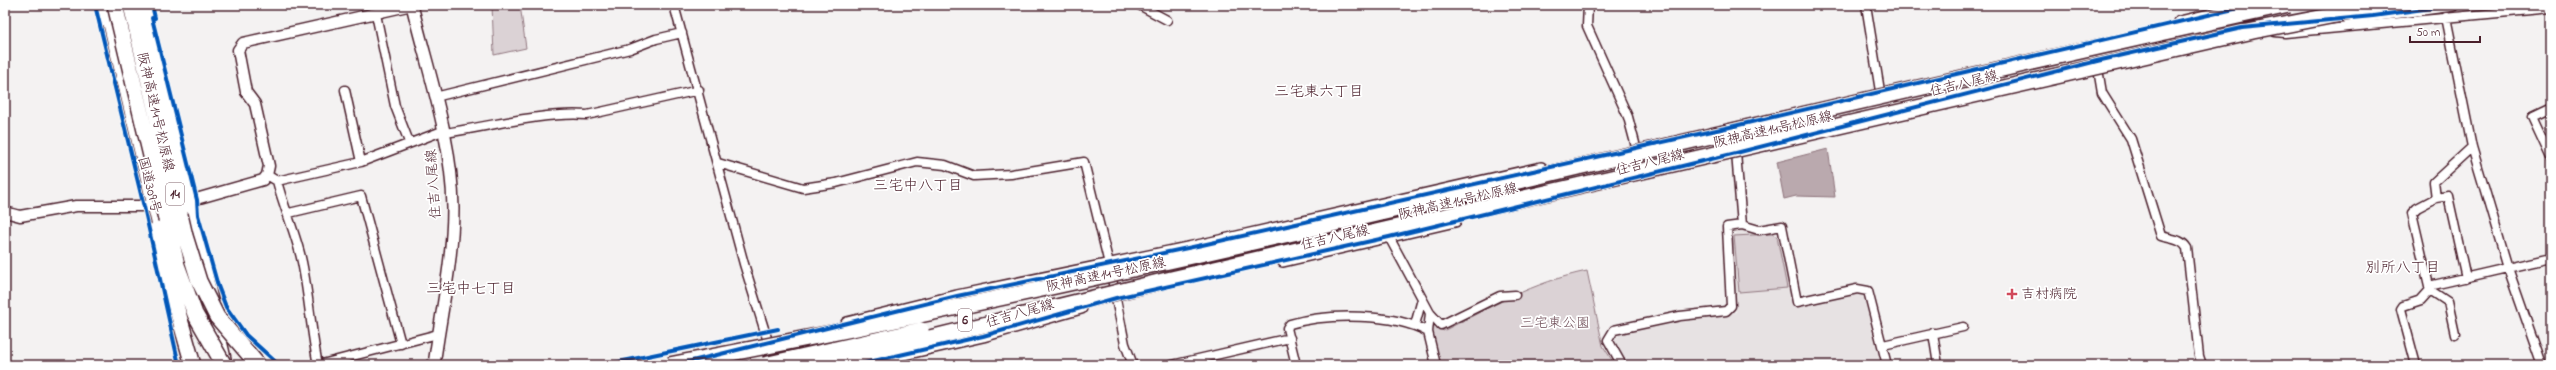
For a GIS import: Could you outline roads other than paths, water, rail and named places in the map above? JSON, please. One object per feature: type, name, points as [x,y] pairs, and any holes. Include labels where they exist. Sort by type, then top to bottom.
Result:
[{"type":"highway","name":"国道309号","points":[[106,5],[193,365]]},
{"type":"highway","points":[[114,5],[147,182],[171,288],[193,365]]},
{"type":"highway","name":"阪神高速14号松原線","points":[[114,5],[177,265],[195,314],[223,365]]},
{"type":"highway","name":"阪神高速14号松原線","points":[[130,5],[185,236],[199,281],[217,317],[258,365]]},
{"type":"highway","points":[[142,5],[223,365]]},
{"type":"highway","points":[[142,5],[155,74],[190,202],[223,365]]},
{"type":"highway","name":"阪神高速14号松原線","points":[[669,365],[800,340],[1164,263],[2289,5]]},
{"type":"highway","name":"阪神高速14号松原線","points":[[820,365],[1167,280],[2245,33],[2386,5]]},
{"type":"highway","name":"6","points":[[764,365],[955,322],[1167,280]]},
{"type":"highway","points":[[698,365],[800,340]]},
{"type":"main road","name":"住吉八尾線","points":[[412,5],[445,132],[451,182],[452,236],[434,365]]},
{"type":"main road","name":"住吉八尾線","points":[[676,365],[957,296],[1382,204],[1730,126],[2251,5]]},
{"type":"main road","name":"住吉八尾線","points":[[856,365],[893,361],[1116,298],[1389,238],[1736,153],[2097,61],[2242,28],[2447,8]]},
{"type":"street","points":[[99,5],[127,114],[142,156]]},
{"type":"street","points":[[142,5],[190,202],[211,294],[214,315]]},
{"type":"street","points":[[5,212],[20,216],[76,206],[155,207],[190,202],[263,180],[267,175],[270,166],[256,104],[246,92],[238,50],[243,44],[412,5]]},
{"type":"street","points":[[674,5],[775,365]]},
{"type":"street","points":[[1139,5],[1167,20]]},
{"type":"street","points":[[1588,5],[1587,26],[1628,117],[1636,147]]},
{"type":"street","points":[[1866,5],[1880,92]]},
{"type":"street","points":[[2542,365],[2508,268],[2472,147],[2447,8],[2551,8]]},
{"type":"street","points":[[376,14],[395,106],[409,142]]},
{"type":"street","points":[[435,97],[630,49],[656,39],[682,33]]},
{"type":"street","points":[[2097,61],[2102,93],[2131,139],[2156,226],[2161,236],[2177,240],[2185,244],[2187,248],[2198,356],[2202,365]]},
{"type":"street","points":[[345,90],[361,162]]},
{"type":"street","points":[[267,175],[277,181],[361,162],[409,142],[445,132],[530,118],[571,114],[587,115],[699,90]]},
{"type":"street","points":[[2551,108],[2532,117],[2551,158]]},
{"type":"street","points":[[1730,126],[1736,153],[1742,225]]},
{"type":"street","points":[[2436,198],[2434,182],[2472,147]]},
{"type":"street","points":[[718,163],[803,188],[836,183],[917,162],[945,164],[974,176],[1010,174],[1084,162],[1109,264],[1125,344],[1133,365]]},
{"type":"street","points":[[277,181],[283,207],[289,213],[302,262],[318,365],[438,334]]},
{"type":"street","points":[[289,213],[361,196],[401,344]]},
{"type":"street","points":[[2455,334],[2448,302],[2430,288],[2412,213],[2416,208],[2436,198],[2448,196],[2466,278]]},
{"type":"street","points":[[1382,204],[1389,238],[1430,313],[1443,328],[1500,296],[1515,295]]},
{"type":"street","points":[[1622,365],[1608,340],[1614,330],[1680,316],[1726,311],[1731,306],[1727,227],[1742,225],[1759,230],[1782,226],[1797,302],[1857,289],[1868,291],[1887,365]]},
{"type":"street","points":[[2416,365],[2401,309],[2403,306],[2421,300],[2430,288],[2551,258]]},
{"type":"street","points":[[211,294],[227,321],[267,365]]},
{"type":"street","points":[[1415,325],[1422,299]]},
{"type":"street","points":[[1430,313],[1428,332],[1436,365]]},
{"type":"street","points":[[1296,365],[1287,328],[1290,324],[1313,318],[1362,317],[1415,325],[1428,332]]},
{"type":"street","points":[[1883,345],[1963,327]]},
{"type":"street","points":[[1933,333],[1938,365]]},
{"type":"street","points":[[1172,365],[1290,338]]},
{"type":"place","name":"吉村病院","points":[[2012,294]]},
{"type":"district","name":"三宅東六丁目","points":[[1319,92]]},
{"type":"district","name":"三宅中八丁目","points":[[918,186]]},
{"type":"district","name":"別所八丁目","points":[[2403,268]]},
{"type":"district","name":"三宅中七丁目","points":[[471,289]]},
{"type":"park label","name":"三宅東公園","points":[[1555,323]]}]
